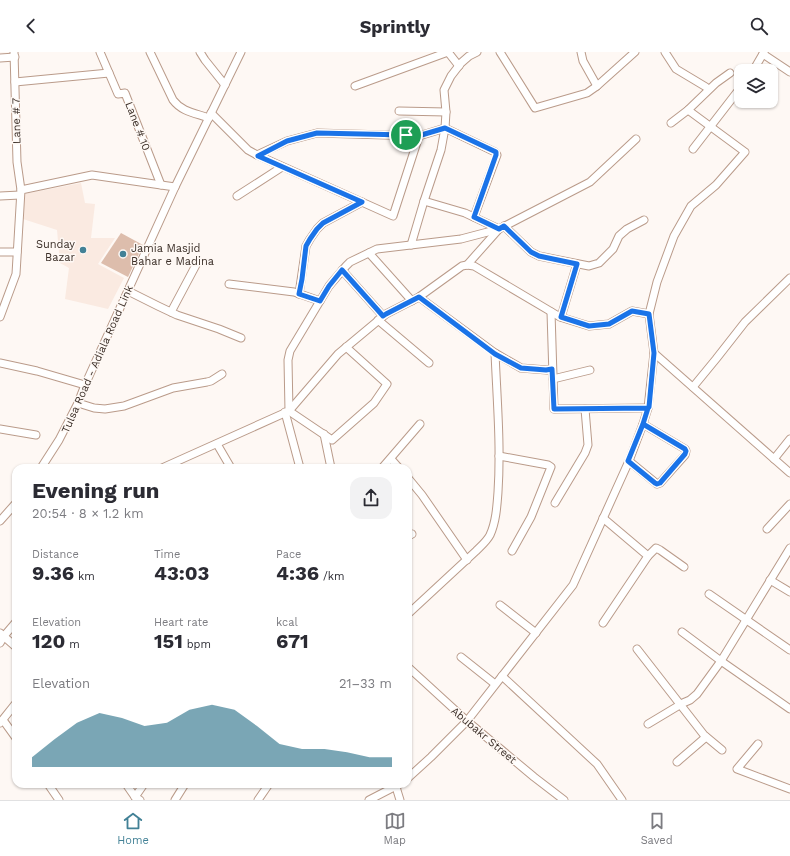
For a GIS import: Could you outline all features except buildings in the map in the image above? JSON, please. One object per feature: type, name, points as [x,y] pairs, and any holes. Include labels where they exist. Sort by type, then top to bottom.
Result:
[{"type":"street","name":"Lane # 10","points":[[100,52],[118,94],[125,93],[161,185]]},
{"type":"street","points":[[150,52],[173,100],[182,109],[210,115],[248,150],[258,156],[393,216],[418,136]]},
{"type":"street","points":[[200,52],[225,85]]},
{"type":"street","name":"Tulsa Road - Adiala Road Link","points":[[43,464],[59,440],[78,402],[175,187],[241,52]]},
{"type":"street","points":[[355,86],[448,52],[459,66]]},
{"type":"street","points":[[412,244],[424,201],[441,150],[446,112],[444,90],[451,76],[459,66],[469,56],[477,52]]},
{"type":"street","points":[[500,52],[535,108],[587,93],[635,52]]},
{"type":"street","points":[[580,52],[596,86]]},
{"type":"street","points":[[665,52],[676,69],[706,87]]},
{"type":"street","points":[[757,64],[764,53],[790,72]]},
{"type":"street","points":[[0,58],[15,54]]},
{"type":"street","name":"Lane # 7","points":[[0,317],[2,305],[16,274],[21,193],[17,162],[15,54]]},
{"type":"street","points":[[15,82],[109,73]]},
{"type":"street","points":[[671,123],[688,110],[716,83],[730,73]]},
{"type":"street","points":[[693,149],[734,96]]},
{"type":"street","points":[[412,774],[467,721],[573,585],[628,461],[648,408],[654,353],[649,314],[674,236],[691,206],[716,184],[746,152],[688,110]]},
{"type":"street","points":[[399,111],[446,112]]},
{"type":"street","points":[[258,156],[287,141],[317,133],[418,136],[445,128],[496,152],[474,217]]},
{"type":"street","points":[[299,464],[287,412],[288,360],[290,351],[329,286],[350,262],[377,248],[461,239],[502,228],[590,182],[636,139]]},
{"type":"street","points":[[237,196],[282,167]]},
{"type":"street","points":[[0,196],[21,193],[92,175],[175,187]]},
{"type":"street","points":[[424,201],[465,213],[502,228],[531,252],[539,256],[589,266],[599,263],[613,249],[619,236],[627,228],[644,220]]},
{"type":"street","points":[[299,294],[306,246],[310,239],[323,223],[362,202]]},
{"type":"street","points":[[467,265],[502,228]]},
{"type":"street","points":[[0,252],[17,252]]},
{"type":"street","points":[[369,253],[416,299],[495,354],[521,368],[552,369]]},
{"type":"street","points":[[561,317],[577,264]]},
{"type":"street","points":[[171,312],[196,265]]},
{"type":"street","points":[[171,464],[287,412],[338,354],[346,347],[386,314],[416,299],[462,266],[474,266],[561,317],[589,326],[609,324],[632,311],[649,314]]},
{"type":"street","points":[[342,270],[381,318],[429,363]]},
{"type":"street","points":[[693,387],[745,322],[790,278]]},
{"type":"street","points":[[229,284],[294,292],[320,301]]},
{"type":"street","points":[[128,291],[171,312],[241,338]]},
{"type":"street","points":[[552,312],[554,409],[648,408]]},
{"type":"street","points":[[287,412],[332,440],[374,403],[387,384],[346,347]]},
{"type":"street","points":[[654,353],[790,473]]},
{"type":"street","points":[[412,610],[485,542],[492,528],[496,509],[499,470],[495,354]]},
{"type":"street","points":[[0,363],[37,371],[85,385]]},
{"type":"street","points":[[553,378],[590,370]]},
{"type":"street","points":[[78,402],[94,408],[105,409],[124,406],[173,388],[212,381],[222,374]]},
{"type":"street","points":[[555,503],[585,453],[588,445],[585,409]]},
{"type":"street","points":[[386,464],[420,424]]},
{"type":"street","points":[[628,461],[657,484],[660,483],[685,454],[685,449],[643,424]]},
{"type":"street","points":[[0,429],[36,435]]},
{"type":"street","points":[[324,434],[330,464]]},
{"type":"street","points":[[774,459],[790,439]]},
{"type":"street","points":[[217,444],[229,464]]},
{"type":"street","points":[[499,456],[548,464],[551,467],[531,517],[512,551]]},
{"type":"street","points":[[391,459],[395,464]]},
{"type":"street","points":[[412,483],[467,560]]},
{"type":"street","points":[[767,529],[790,504]]},
{"type":"street","points":[[0,521],[12,508]]},
{"type":"street","points":[[603,518],[648,556]]},
{"type":"street","points":[[603,622],[648,556],[656,548],[684,567]]},
{"type":"street","points":[[648,724],[680,704],[690,700],[697,694],[721,661],[790,548]]},
{"type":"street","points":[[770,580],[790,592]]},
{"type":"street","points":[[709,594],[790,650]]},
{"type":"street","points":[[500,605],[536,633]]},
{"type":"street","points":[[0,644],[2,635],[12,626]]},
{"type":"street","points":[[682,632],[790,710]]},
{"type":"street","points":[[2,635],[12,643]]},
{"type":"street","points":[[637,649],[706,737],[722,750]]},
{"type":"street","points":[[461,657],[495,684]]},
{"type":"street","name":"Abubakr Street","points":[[412,671],[467,721],[534,778],[564,800]]},
{"type":"street","points":[[502,676],[597,764],[622,800]]},
{"type":"street","points":[[12,708],[2,722],[12,733]]},
{"type":"street","points":[[677,762],[706,737]]},
{"type":"street","points":[[758,744],[738,769],[790,789]]},
{"type":"street","points":[[51,788],[59,800]]},
{"type":"street","points":[[129,788],[138,798],[142,788]]},
{"type":"street","points":[[175,800],[182,788]]},
{"type":"street","points":[[258,800],[266,788]]},
{"type":"street","points":[[369,800],[391,788]]},
{"type":"street","points":[[397,788],[400,800]]},
{"type":"shaded area","name":"Sunday Bazar","points":[[81,183],[85,203],[95,204],[91,238],[115,238],[98,264],[124,278],[108,309],[65,299],[69,268],[60,263],[57,230],[23,219],[24,194]]},
{"type":"place","name":"Sunday Bazar","points":[[83,250]]},
{"type":"place","name":"Jamia Masjid Bahar e Madina","points":[[123,254]]},
{"type":"route","points":[[445,128],[496,152],[474,217],[499,229],[504,226],[531,252],[539,256],[577,264],[561,317],[589,326],[609,324],[632,311],[649,314],[654,353],[649,407],[643,424],[686,451],[660,483],[655,483],[628,461],[648,408],[554,409],[552,369],[521,368],[495,354],[419,297],[383,316],[342,270],[329,286],[320,301],[299,294],[306,246],[310,239],[323,223],[362,202],[258,156],[287,141],[317,133],[406,135],[418,136],[445,128]]}]
